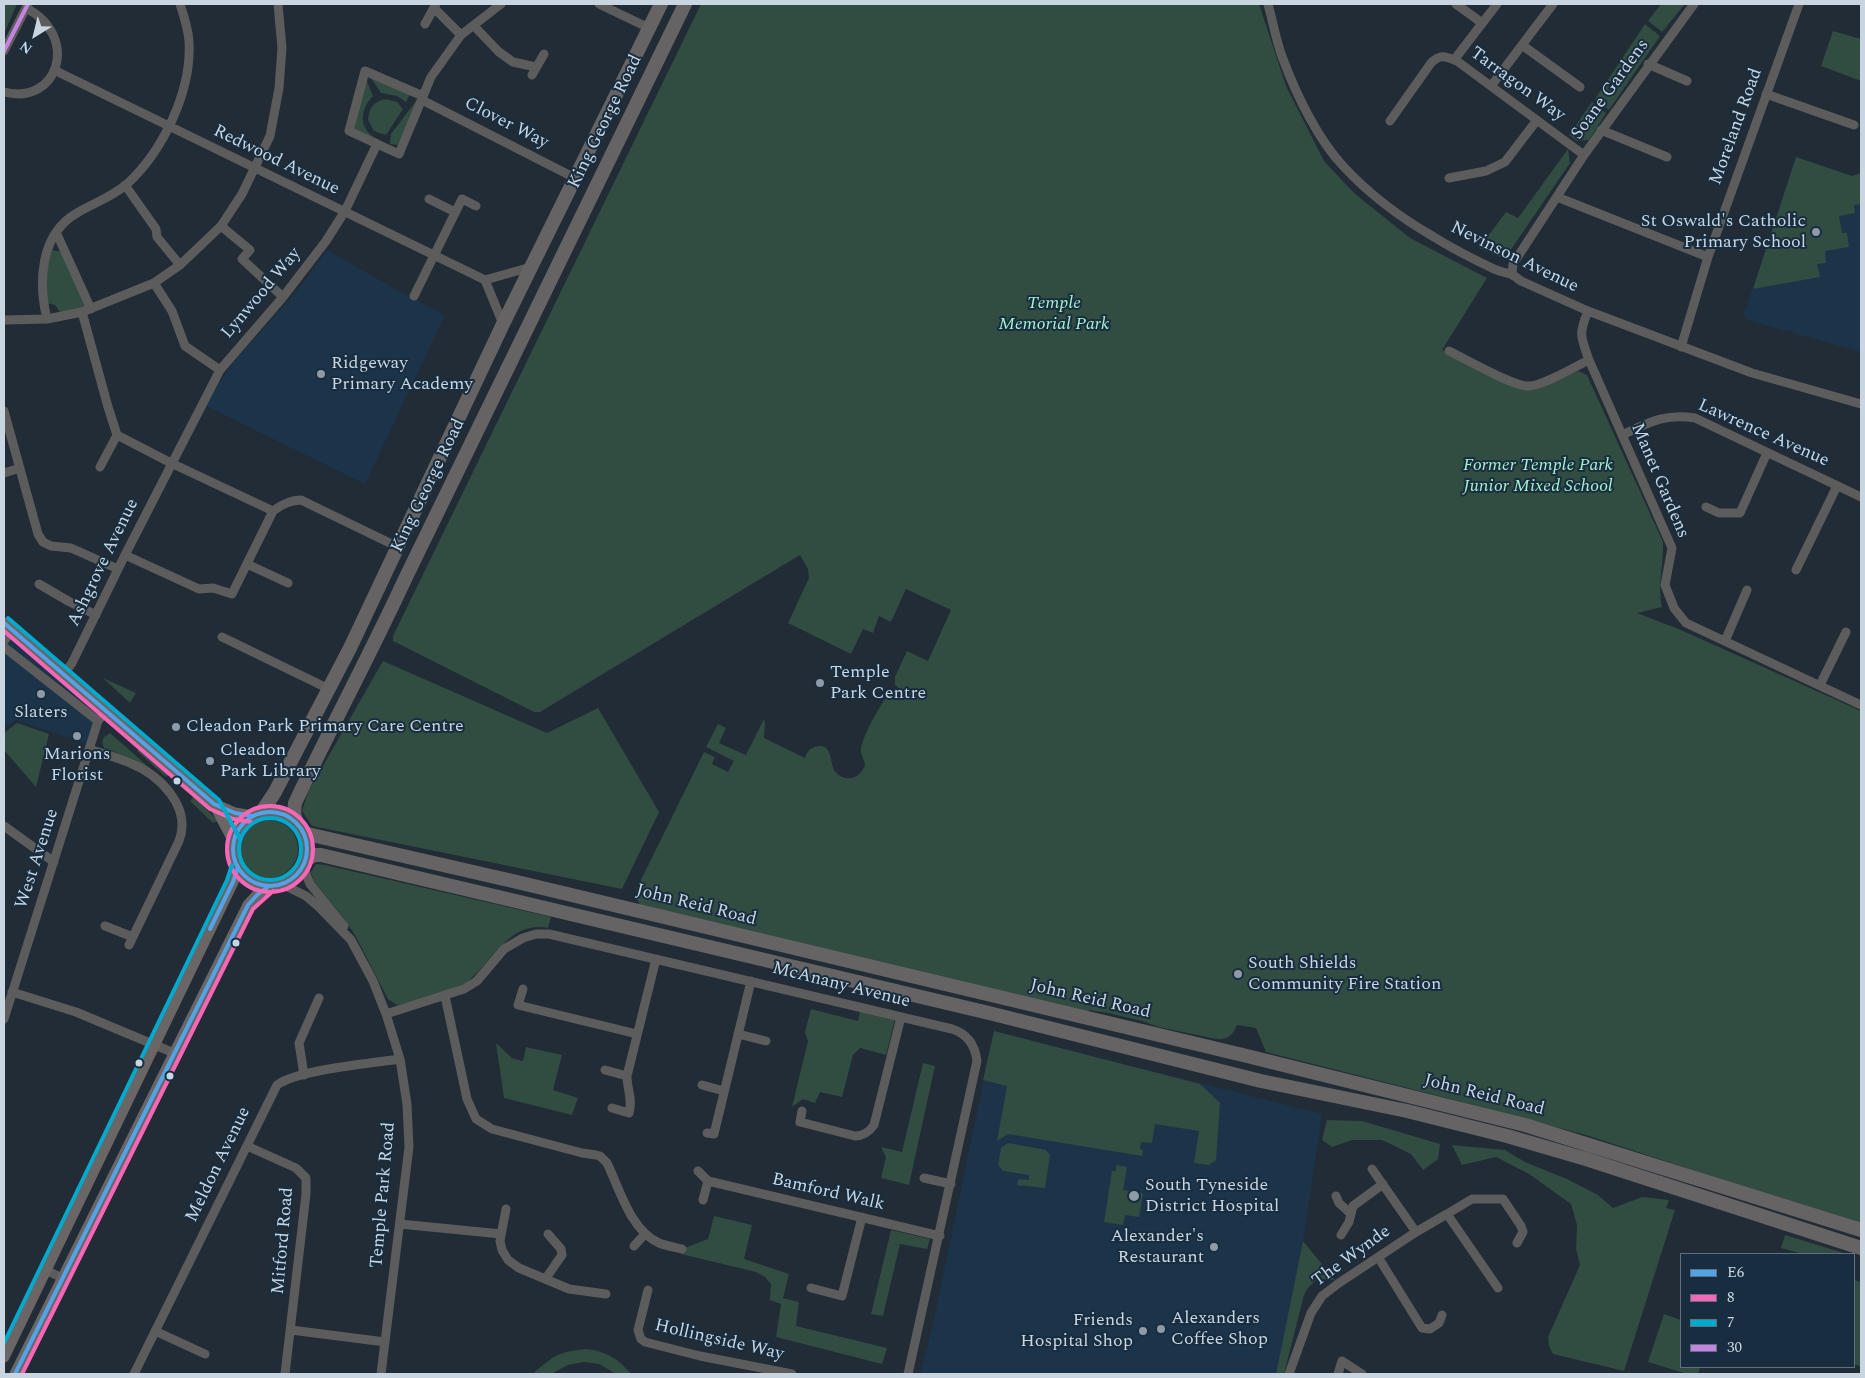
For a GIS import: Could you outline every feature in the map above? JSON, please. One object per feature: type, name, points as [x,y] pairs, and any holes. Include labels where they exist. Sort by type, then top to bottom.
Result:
[{"type":"highway","name":"King George Road","points":[[257,815],[275,792],[329,689],[388,569],[503,324],[661,4]]},
{"type":"highway","name":"King George Road","points":[[300,828],[294,812],[295,803],[374,645],[684,4]]},
{"type":"highway","points":[[649,28],[668,37]]},
{"type":"highway","points":[[531,267],[552,276]]},
{"type":"highway","points":[[503,324],[524,334]]},
{"type":"highway","points":[[388,569],[406,577]]},
{"type":"highway","points":[[280,813],[300,828],[306,841],[305,862],[299,873],[291,880],[275,885],[257,884],[246,877],[238,867],[233,850],[234,842],[240,827],[257,815],[280,813]]},
{"type":"highway","name":"John Reid Road","points":[[300,828],[517,882],[1247,1056],[1525,1125],[1861,1230]]},
{"type":"highway","name":"John Reid Road","points":[[305,862],[315,855],[322,855],[989,1012],[1260,1081],[1407,1112],[1498,1134],[1586,1159],[1861,1248]]},
{"type":"main road","points":[[8,627],[214,804],[234,812],[257,815]]},
{"type":"main road","points":[[214,804],[234,842]]},
{"type":"main road","points":[[4,1357],[233,882],[238,867]]},
{"type":"main road","points":[[15,1374],[248,905],[257,895],[275,885]]},
{"type":"street","points":[[47,319],[43,290],[44,267],[46,251],[56,232],[68,219],[125,185],[146,161],[168,127],[184,89],[188,69],[188,41],[180,4]]},
{"type":"street","points":[[4,320],[47,319],[87,311],[154,283],[180,265],[221,226],[242,194],[270,136],[279,88],[282,48],[278,4]]},
{"type":"street","points":[[422,98],[365,71],[350,131],[398,154],[432,77],[461,35],[502,4]]},
{"type":"street","points":[[599,4],[649,28]]},
{"type":"street","name":"Nevinson Avenue","points":[[1268,4],[1282,57],[1303,105],[1321,135],[1343,166],[1373,195],[1417,228],[1457,251],[1490,267],[1512,273],[1521,281],[1588,311],[1752,373],[1861,404]]},
{"type":"street","name":"Tarragon Way","points":[[1456,4],[1482,23]]},
{"type":"street","name":"Tarragon Way","points":[[1454,60],[1496,4]]},
{"type":"street","points":[[1491,86],[1553,4]]},
{"type":"street","name":"Soane Gardens","points":[[1512,273],[1513,264],[1584,155],[1648,64],[1694,4]]},
{"type":"street","name":"Moreland Road","points":[[1681,346],[1708,257],[1799,4]]},
{"type":"street","points":[[4,51],[27,6],[46,23],[56,39],[58,58],[54,70],[41,87],[21,95],[4,92]]},
{"type":"street","points":[[425,24],[435,6],[461,35]]},
{"type":"street","points":[[474,26],[499,52],[513,62],[534,71],[544,54]]},
{"type":"street","points":[[1522,45],[1580,87]]},
{"type":"street","name":"Tarragon Way","points":[[1390,121],[1430,63],[1437,58],[1447,57],[1491,86],[1584,155]]},
{"type":"street","points":[[1648,64],[1687,81]]},
{"type":"street","name":"Redwood Avenue","points":[[54,70],[485,280]]},
{"type":"street","points":[[1766,94],[1854,125]]},
{"type":"street","name":"Clover Way","points":[[422,98],[575,178]]},
{"type":"street","points":[[1449,178],[1486,172],[1505,162],[1537,120]]},
{"type":"street","points":[[1602,130],[1667,157]]},
{"type":"street","name":"Lynwood Way","points":[[171,463],[220,370],[284,297],[326,242],[345,212],[377,144]]},
{"type":"street","points":[[125,185],[156,229],[157,237],[180,265]]},
{"type":"street","points":[[1557,197],[1708,257]]},
{"type":"street","points":[[428,199],[455,212]]},
{"type":"street","points":[[414,296],[462,199],[476,206]]},
{"type":"street","points":[[221,226],[250,250],[242,259],[284,297]]},
{"type":"street","points":[[56,232],[87,311],[112,422],[117,435],[171,463],[273,510]]},
{"type":"street","points":[[503,324],[485,280],[531,267]]},
{"type":"street","points":[[154,283],[172,312],[185,346],[220,370]]},
{"type":"street","name":"Manet Gardens","points":[[1588,311],[1581,328],[1582,339],[1589,360],[1672,548],[1665,585],[1674,608],[1686,623],[1861,705]]},
{"type":"street","points":[[1449,351],[1516,384],[1529,387],[1589,360]]},
{"type":"street","points":[[4,411],[38,534],[43,542],[51,546],[71,548],[118,569]]},
{"type":"street","name":"Lawrence Avenue","points":[[1622,435],[1656,420],[1680,416],[1695,418],[1861,497]]},
{"type":"street","points":[[100,466],[117,435]]},
{"type":"street","points":[[1706,507],[1719,513],[1740,514],[1767,453]]},
{"type":"street","name":"Ashgrove Avenue","points":[[63,675],[72,663],[171,463]]},
{"type":"street","points":[[4,473],[20,468]]},
{"type":"street","points":[[1796,570],[1837,486]]},
{"type":"street","points":[[125,555],[199,589],[213,588],[232,594],[273,510],[283,504],[301,500],[398,547]]},
{"type":"street","points":[[247,564],[288,583]]},
{"type":"street","points":[[39,584],[68,601],[96,614]]},
{"type":"street","points":[[1725,641],[1747,590]]},
{"type":"street","points":[[4,641],[8,627]]},
{"type":"street","points":[[1820,685],[1846,632]]},
{"type":"street","points":[[222,637],[329,689]]},
{"type":"street","points":[[4,647],[98,721]]},
{"type":"street","name":"West Avenue","points":[[4,1019],[98,721],[106,711]]},
{"type":"street","points":[[90,749],[130,763],[146,772],[175,800],[182,816],[182,832],[131,941],[105,926]]},
{"type":"street","points":[[4,826],[54,862]]},
{"type":"street","points":[[305,862],[306,874],[310,884],[333,910],[351,940]]},
{"type":"street","name":"Temple Park Road","points":[[275,885],[306,896],[351,940],[373,981],[400,1059],[407,1104],[409,1146],[381,1374]]},
{"type":"street","name":"McAnany Avenue","points":[[386,1014],[464,989],[477,981],[504,949],[523,938],[536,934],[549,934],[958,1031],[970,1040],[976,1053],[977,1061],[940,1236],[908,1374]]},
{"type":"street","points":[[612,1108],[629,1113],[632,1103],[628,1093],[627,1076],[656,959]]},
{"type":"street","points":[[707,1133],[714,1134],[752,981]]},
{"type":"street","points":[[523,989],[518,1005],[637,1034]]},
{"type":"street","points":[[12,992],[76,1012],[174,1053]]},
{"type":"street","points":[[445,996],[467,1099],[476,1119],[492,1129],[600,1156],[607,1163],[636,1225],[645,1234],[660,1243],[682,1249]]},
{"type":"street","points":[[304,1075],[299,1043],[319,998]]},
{"type":"street","points":[[802,1111],[800,1122],[855,1136],[860,1136],[870,1130],[874,1125],[901,1017]]},
{"type":"street","points":[[738,1034],[766,1041]]},
{"type":"street","name":"Meldon Avenue","points":[[134,1374],[277,1085],[285,1079],[400,1059]]},
{"type":"street","points":[[605,1070],[627,1076]]},
{"type":"street","points":[[702,1085],[724,1091]]},
{"type":"street","name":"Mitford Road","points":[[247,1146],[296,1168],[306,1178],[292,1330],[285,1374]]},
{"type":"street","points":[[1372,1169],[1416,1232]]},
{"type":"street","points":[[698,1171],[708,1181],[704,1200]]},
{"type":"street","points":[[924,1178],[951,1184]]},
{"type":"street","name":"Bamford Walk","points":[[708,1181],[940,1236]]},
{"type":"street","points":[[1342,1235],[1353,1206],[1383,1184]]},
{"type":"street","points":[[1336,1196],[1339,1204],[1351,1214]]},
{"type":"street","name":"The Wynde","points":[[1289,1374],[1311,1314],[1322,1296],[1416,1232],[1472,1199],[1503,1199],[1523,1232],[1517,1243]]},
{"type":"street","points":[[506,1209],[500,1241],[502,1250],[508,1260],[519,1268],[569,1289],[606,1294]]},
{"type":"street","points":[[1447,1214],[1498,1288]]},
{"type":"street","points":[[811,1288],[842,1296],[862,1217]]},
{"type":"street","points":[[400,1224],[501,1234]]},
{"type":"street","points":[[546,1278],[562,1254],[561,1249],[548,1234]]},
{"type":"street","points":[[634,1246],[645,1234]]},
{"type":"street","points":[[1378,1257],[1422,1328],[1430,1329],[1439,1323],[1442,1315]]},
{"type":"street","points":[[46,1270],[62,1278]]},
{"type":"street","name":"Hollingside Way","points":[[648,1290],[638,1330],[641,1339],[651,1344],[700,1356],[792,1374]]},
{"type":"street","points":[[292,1330],[385,1342]]},
{"type":"street","points":[[156,1331],[205,1354]]},
{"type":"street","points":[[1338,1374],[1342,1361],[1362,1374]]},
{"type":"shaded area","name":"St Oswald's Catholic Primary School","points":[[1796,157],[1852,176],[1861,173],[1861,352],[1747,320],[1744,315]]},
{"type":"shaded area","name":"Ridgeway Primary Academy","points":[[327,250],[445,315],[365,484],[206,406],[234,361],[297,291]]},
{"type":"shaded area","points":[[4,632],[99,710],[87,744],[16,720],[9,726],[4,720]]},
{"type":"shaded area","name":"South Tyneside District Hospital","points":[[994,1031],[1322,1114],[1303,1241],[1276,1374],[920,1374],[932,1329]]},
{"type":"green space","points":[[4,4],[17,4],[4,34]]},
{"type":"green space","name":"Temple Memorial Park","points":[[701,4],[1259,4],[1286,86],[1324,161],[1354,193],[1410,238],[1487,278],[1442,350],[1513,387],[1534,390],[1578,371],[1587,375],[1663,542],[1660,591],[1662,607],[1637,613],[1681,630],[1861,711],[1861,1225],[1586,1135],[1266,1052],[1256,1028],[1237,1025],[1230,1036],[1224,1039],[1216,1039],[1159,1027],[1108,1013],[1089,1010],[1087,1014],[643,908],[637,898],[638,886],[704,752],[715,757],[712,764],[728,772],[734,761],[706,747],[718,724],[726,728],[719,743],[746,755],[764,719],[764,738],[805,758],[807,752],[811,749],[821,746],[825,747],[836,773],[845,778],[855,777],[865,766],[861,752],[864,739],[887,696],[893,695],[904,700],[907,694],[895,685],[895,677],[907,651],[928,661],[951,610],[906,589],[891,622],[879,616],[873,633],[863,629],[851,654],[788,623],[809,578],[808,569],[800,555],[540,712],[534,712],[393,641],[393,636]]},
{"type":"green space","points":[[1661,4],[1685,4],[1662,32],[1648,21]]},
{"type":"green space","points":[[1645,24],[1660,36],[1609,110],[1595,99]]},
{"type":"green space","points":[[1833,31],[1861,39],[1861,81],[1821,66]]},
{"type":"green space","points":[[369,75],[410,94],[406,102],[397,96],[381,93]]},
{"type":"green space","points":[[366,79],[373,96],[365,108],[363,121],[368,132],[380,140],[378,142],[352,130]]},
{"type":"green space","points":[[386,99],[397,102],[403,109],[386,135],[374,131],[368,120],[373,106],[378,101]]},
{"type":"green space","points":[[416,101],[418,102],[398,145],[390,144],[391,134]]},
{"type":"green space","points":[[1592,102],[1606,113],[1589,140],[1577,141],[1569,135]]},
{"type":"green space","points":[[1568,149],[1570,163],[1510,251],[1500,257],[1479,248],[1506,212],[1518,218]]},
{"type":"green space","points":[[1796,157],[1852,176],[1861,173],[1861,204],[1854,205],[1855,213],[1839,216],[1842,233],[1847,233],[1849,247],[1825,251],[1826,263],[1817,264],[1820,277],[1753,289]]},
{"type":"green space","points":[[51,249],[62,251],[86,308],[60,312],[55,305],[47,303],[47,270]]},
{"type":"green space","points":[[383,661],[547,733],[598,708],[659,812],[622,889],[312,826],[302,811],[308,792]]},
{"type":"green space","points":[[103,678],[136,693],[130,703]]},
{"type":"green space","points":[[17,723],[49,734],[36,787],[4,750],[4,733]]},
{"type":"green space","points":[[110,733],[151,769],[133,759],[104,748],[102,742],[104,737]]},
{"type":"green space","points":[[140,748],[170,773],[166,777],[137,751]]},
{"type":"green space","points":[[194,796],[218,821],[213,823],[190,801]]},
{"type":"green space","points":[[269,820],[285,825],[293,833],[298,849],[293,865],[285,873],[269,878],[253,873],[245,865],[240,849],[245,833],[253,825]]},
{"type":"green space","points":[[316,864],[551,917],[548,928],[534,927],[522,930],[512,937],[467,982],[454,989],[433,996],[397,1005],[388,999],[355,935],[343,917],[314,882],[311,872]]},
{"type":"green space","points":[[811,1009],[858,1021],[860,1011],[895,1019],[886,1055],[860,1048],[853,1055],[842,1097],[820,1092],[815,1103],[803,1099],[792,1107],[808,1041],[805,1032]]},
{"type":"green space","points":[[994,1031],[1200,1084],[1220,1103],[1216,1160],[1209,1165],[1194,1163],[1199,1131],[1155,1124],[1152,1143],[1141,1142],[1142,1156],[1008,1134],[997,1141],[1007,1086],[983,1080]]},
{"type":"green space","points":[[496,1043],[512,1058],[523,1061],[526,1047],[562,1055],[553,1090],[578,1098],[572,1115],[504,1098]]},
{"type":"green space","points":[[923,1063],[935,1066],[909,1185],[881,1178],[886,1157],[881,1147],[902,1152]]},
{"type":"green space","points":[[1327,1120],[1362,1121],[1440,1144],[1438,1159],[1423,1170],[1411,1154],[1382,1140],[1352,1140],[1332,1147],[1322,1140]]},
{"type":"green space","points":[[1008,1143],[1046,1150],[1050,1155],[1045,1188],[1017,1185],[1020,1179],[1029,1180],[1029,1175],[1003,1171],[998,1165],[1001,1148]]},
{"type":"green space","points":[[1452,1145],[1505,1150],[1525,1162],[1567,1179],[1598,1195],[1613,1208],[1642,1197],[1669,1200],[1666,1208],[1675,1210],[1624,1371],[1553,1354],[1549,1346],[1548,1337],[1580,1265],[1576,1249],[1577,1225],[1571,1204],[1529,1174],[1496,1157],[1462,1165]]},
{"type":"green space","points":[[1116,1165],[1127,1167],[1123,1190],[1143,1193],[1139,1217],[1125,1215],[1123,1225],[1104,1222],[1112,1171],[1116,1171]]},
{"type":"green space","points":[[714,1216],[752,1225],[744,1259],[789,1274],[783,1298],[799,1302],[796,1326],[887,1348],[882,1364],[776,1337],[781,1304],[770,1300],[771,1284],[765,1277],[756,1272],[681,1254],[682,1249],[708,1239]]},
{"type":"green space","points":[[891,1230],[930,1239],[927,1249],[900,1244],[883,1316],[871,1314]]},
{"type":"green space","points":[[1785,1235],[1844,1253],[1799,1253],[1781,1248]]},
{"type":"green space","points":[[1303,1241],[1335,1280],[1317,1279],[1307,1289],[1284,1374],[1276,1374]]},
{"type":"green space","points":[[1855,1280],[1861,1282],[1861,1367],[1855,1364]]},
{"type":"green space","points":[[1664,1314],[1680,1320],[1680,1368],[1700,1368],[1698,1374],[1687,1374],[1648,1362]]},
{"type":"green space","points":[[586,1349],[612,1357],[631,1374],[616,1374],[599,1364],[584,1362],[568,1365],[551,1374],[533,1374],[546,1362],[562,1353]]},
{"type":"transit line","name":"30","points":[[4,51],[28,4]]},
{"type":"transit line","name":"7","points":[[8,618],[219,800],[240,839]]},
{"type":"transit line","name":"E6","points":[[4,623],[214,804],[235,813],[252,816]]},
{"type":"transit line","name":"8","points":[[4,631],[210,809],[233,819],[251,822]]},
{"type":"transit line","name":"8","points":[[270,806],[286,809],[294,813],[306,825],[310,833],[313,849],[310,865],[306,873],[294,885],[286,889],[270,892],[254,889],[246,885],[234,873],[230,865],[227,849],[230,833],[234,825],[246,813],[254,809],[270,806]]},
{"type":"transit line","name":"E6","points":[[270,812],[284,815],[296,823],[304,835],[307,849],[304,863],[296,875],[284,883],[270,886],[256,883],[244,875],[236,863],[233,849],[236,835],[244,823],[256,815],[270,812]]},
{"type":"transit line","name":"7","points":[[270,818],[282,821],[292,827],[298,837],[301,849],[298,861],[292,871],[282,877],[270,880],[258,877],[248,871],[242,861],[239,849],[242,837],[248,827],[258,821],[270,818]]},
{"type":"transit line","name":"7","points":[[4,1343],[227,880],[232,865]]},
{"type":"transit line","name":"E6","points":[[210,929],[233,882],[238,867]]},
{"type":"transit line","name":"E6","points":[[15,1374],[248,905],[269,886]]},
{"type":"transit line","name":"8","points":[[22,1374],[253,909],[273,891]]},
{"type":"place","name":"St Oswald's Catholic Primary School","points":[[1816,232]]},
{"type":"place","name":"Ridgeway Primary Academy","points":[[321,374]]},
{"type":"place","name":"Temple Park Centre","points":[[820,683]]},
{"type":"place","name":"Slaters","points":[[41,694]]},
{"type":"place","name":"Cleadon Park Primary Care Centre","points":[[176,727]]},
{"type":"place","name":"Marions Florist","points":[[77,736]]},
{"type":"place","name":"Cleadon Park Library","points":[[210,761]]},
{"type":"place","name":"South Shields Community Fire Station","points":[[1238,974]]},
{"type":"place","name":"South Tyneside District Hospital","points":[[1134,1196]]},
{"type":"place","name":"Alexander's Restaurant","points":[[1214,1247]]},
{"type":"place","name":"Alexanders Coffee Shop","points":[[1161,1329]]},
{"type":"place","name":"Friends Hospital Shop","points":[[1143,1331]]},
{"type":"park label","name":"Former Temple Park Junior Mixed School","points":[[1538,476]]}]
